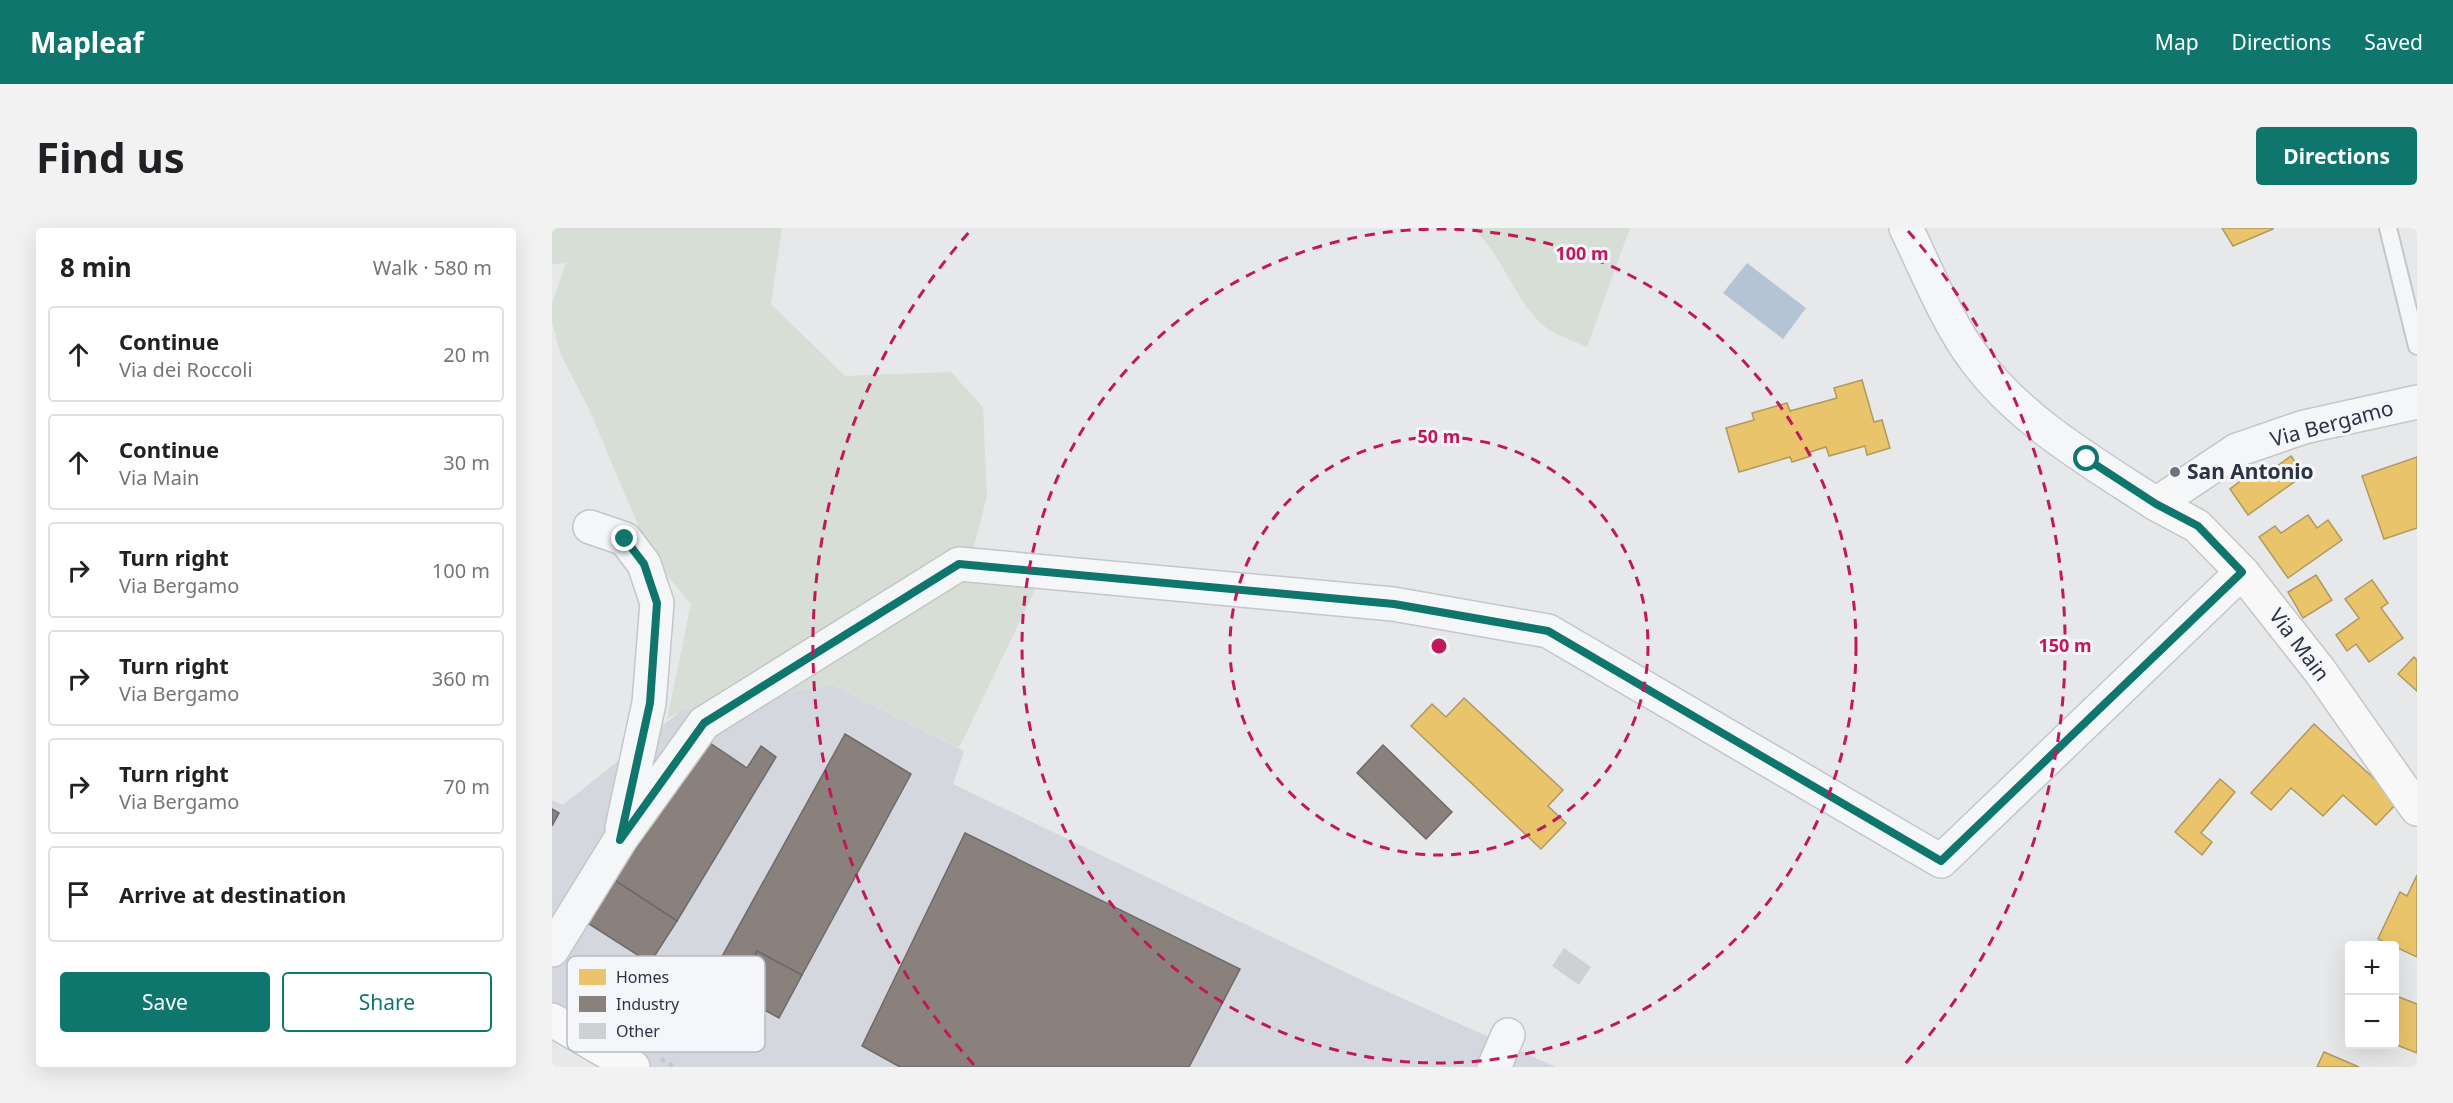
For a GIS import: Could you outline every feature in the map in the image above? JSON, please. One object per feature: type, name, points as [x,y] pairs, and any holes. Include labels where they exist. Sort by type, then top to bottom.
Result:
[{"type":"street","points":[[1906,228],[1974,358],[2023,411],[2087,459],[2156,504]]},
{"type":"street","name":"Via Bergamo","points":[[2156,504],[2237,450],[2304,427],[2417,402]]},
{"type":"street","name":"Via Main","points":[[2156,504],[2198,526],[2242,572],[2320,671],[2417,809]]},
{"type":"street","points":[[590,527],[625,539],[644,564],[657,603],[650,703],[620,840]]},
{"type":"street","points":[[552,950],[620,840],[704,723],[959,564],[1394,604],[1548,631],[1941,861],[2242,572]]},
{"type":"street","points":[[552,1020],[567,1029]]},
{"type":"street","points":[[1494,1067],[1508,1035]]},
{"type":"street","points":[[607,1052],[633,1067]]},
{"type":"lane","points":[[2388,228],[2417,346]]},
{"type":"shaded area","points":[[552,228],[782,228],[771,304],[845,376],[951,372],[983,407],[987,496],[972,554],[1045,569],[960,746],[957,747],[833,685],[682,710],[667,719],[691,604],[651,556],[589,409],[560,353],[552,321],[552,303],[566,263],[552,264]]},
{"type":"shaded area","points":[[1472,228],[1630,228],[1587,347],[1548,329],[1533,315],[1492,250]]},
{"type":"shaded area","points":[[833,685],[964,751],[953,784],[1366,982],[1556,1067],[602,1067],[577,1052],[765,1052],[765,956],[567,956],[567,1046],[552,1037],[552,800],[563,805],[682,710]]},
{"type":"water","points":[[1747,263],[1806,308],[1783,339],[1723,293]]},
{"type":"building: Homes","points":[[2222,228],[2272,228],[2273,229],[2233,246]]},
{"type":"building: Homes","points":[[1862,380],[1874,422],[1882,420],[1890,448],[1867,455],[1865,446],[1829,456],[1826,447],[1810,452],[1811,456],[1792,462],[1790,457],[1739,472],[1726,428],[1754,420],[1752,413],[1787,403],[1790,411],[1837,398],[1834,388]]},
{"type":"building: Homes","points":[[2291,456],[2304,475],[2248,515],[2230,489],[2251,473],[2256,481]]},
{"type":"building: Homes","points":[[2417,457],[2417,528],[2384,539],[2362,476]]},
{"type":"building: Homes","points":[[2308,515],[2317,528],[2328,520],[2342,540],[2288,578],[2259,537],[2275,526],[2281,533]]},
{"type":"building: Homes","points":[[2316,575],[2332,600],[2303,618],[2288,592]]},
{"type":"building: Homes","points":[[2372,580],[2388,603],[2381,608],[2403,638],[2369,662],[2356,644],[2347,651],[2336,635],[2359,618],[2345,599]]},
{"type":"building: Homes","points":[[2414,657],[2417,660],[2417,691],[2398,674]]},
{"type":"building: Homes","points":[[1464,698],[1563,790],[1548,806],[1566,823],[1541,849],[1411,726],[1432,704],[1446,717]]},
{"type":"building: Homes","points":[[2314,724],[2399,801],[2376,825],[2343,795],[2323,816],[2291,788],[2271,810],[2251,793]]},
{"type":"building: Homes","points":[[2220,779],[2235,792],[2201,833],[2212,842],[2202,855],[2175,832]]},
{"type":"building: Homes","points":[[2417,875],[2417,957],[2399,949],[2399,941],[2378,939],[2400,892],[2407,896]]},
{"type":"building: Homes","points":[[2399,997],[2417,1004],[2417,1053],[2399,1046]]},
{"type":"building: Homes","points":[[2324,1052],[2359,1067],[2317,1067]]},
{"type":"building: Industry","points":[[845,734],[911,774],[802,975],[757,951],[754,956],[722,956]]},
{"type":"building: Industry","points":[[707,741],[747,768],[761,746],[776,757],[677,921],[613,879],[647,833],[635,826],[651,801],[663,810]]},
{"type":"building: Industry","points":[[1383,745],[1452,812],[1426,839],[1357,773]]},
{"type":"building: Industry","points":[[552,809],[559,813],[552,826]]},
{"type":"building: Industry","points":[[965,833],[1240,969],[1189,1067],[900,1067],[862,1046]]},
{"type":"building: Industry","points":[[613,879],[677,921],[654,956],[639,956],[586,922]]},
{"type":"building: Industry","points":[[757,951],[802,975],[779,1018],[765,1010],[765,956],[754,956]]},
{"type":"building: Other","points":[[1564,948],[1591,967],[1579,985],[1552,966]]},
{"type":"place","name":"San Antonio","points":[[2175,472]]},
{"type":"route","points":[[625,539],[644,564],[657,603],[650,703],[620,840],[704,723],[959,564],[1394,604],[1548,631],[1941,861],[2242,572],[2198,526],[2156,504],[2087,459]]}]
